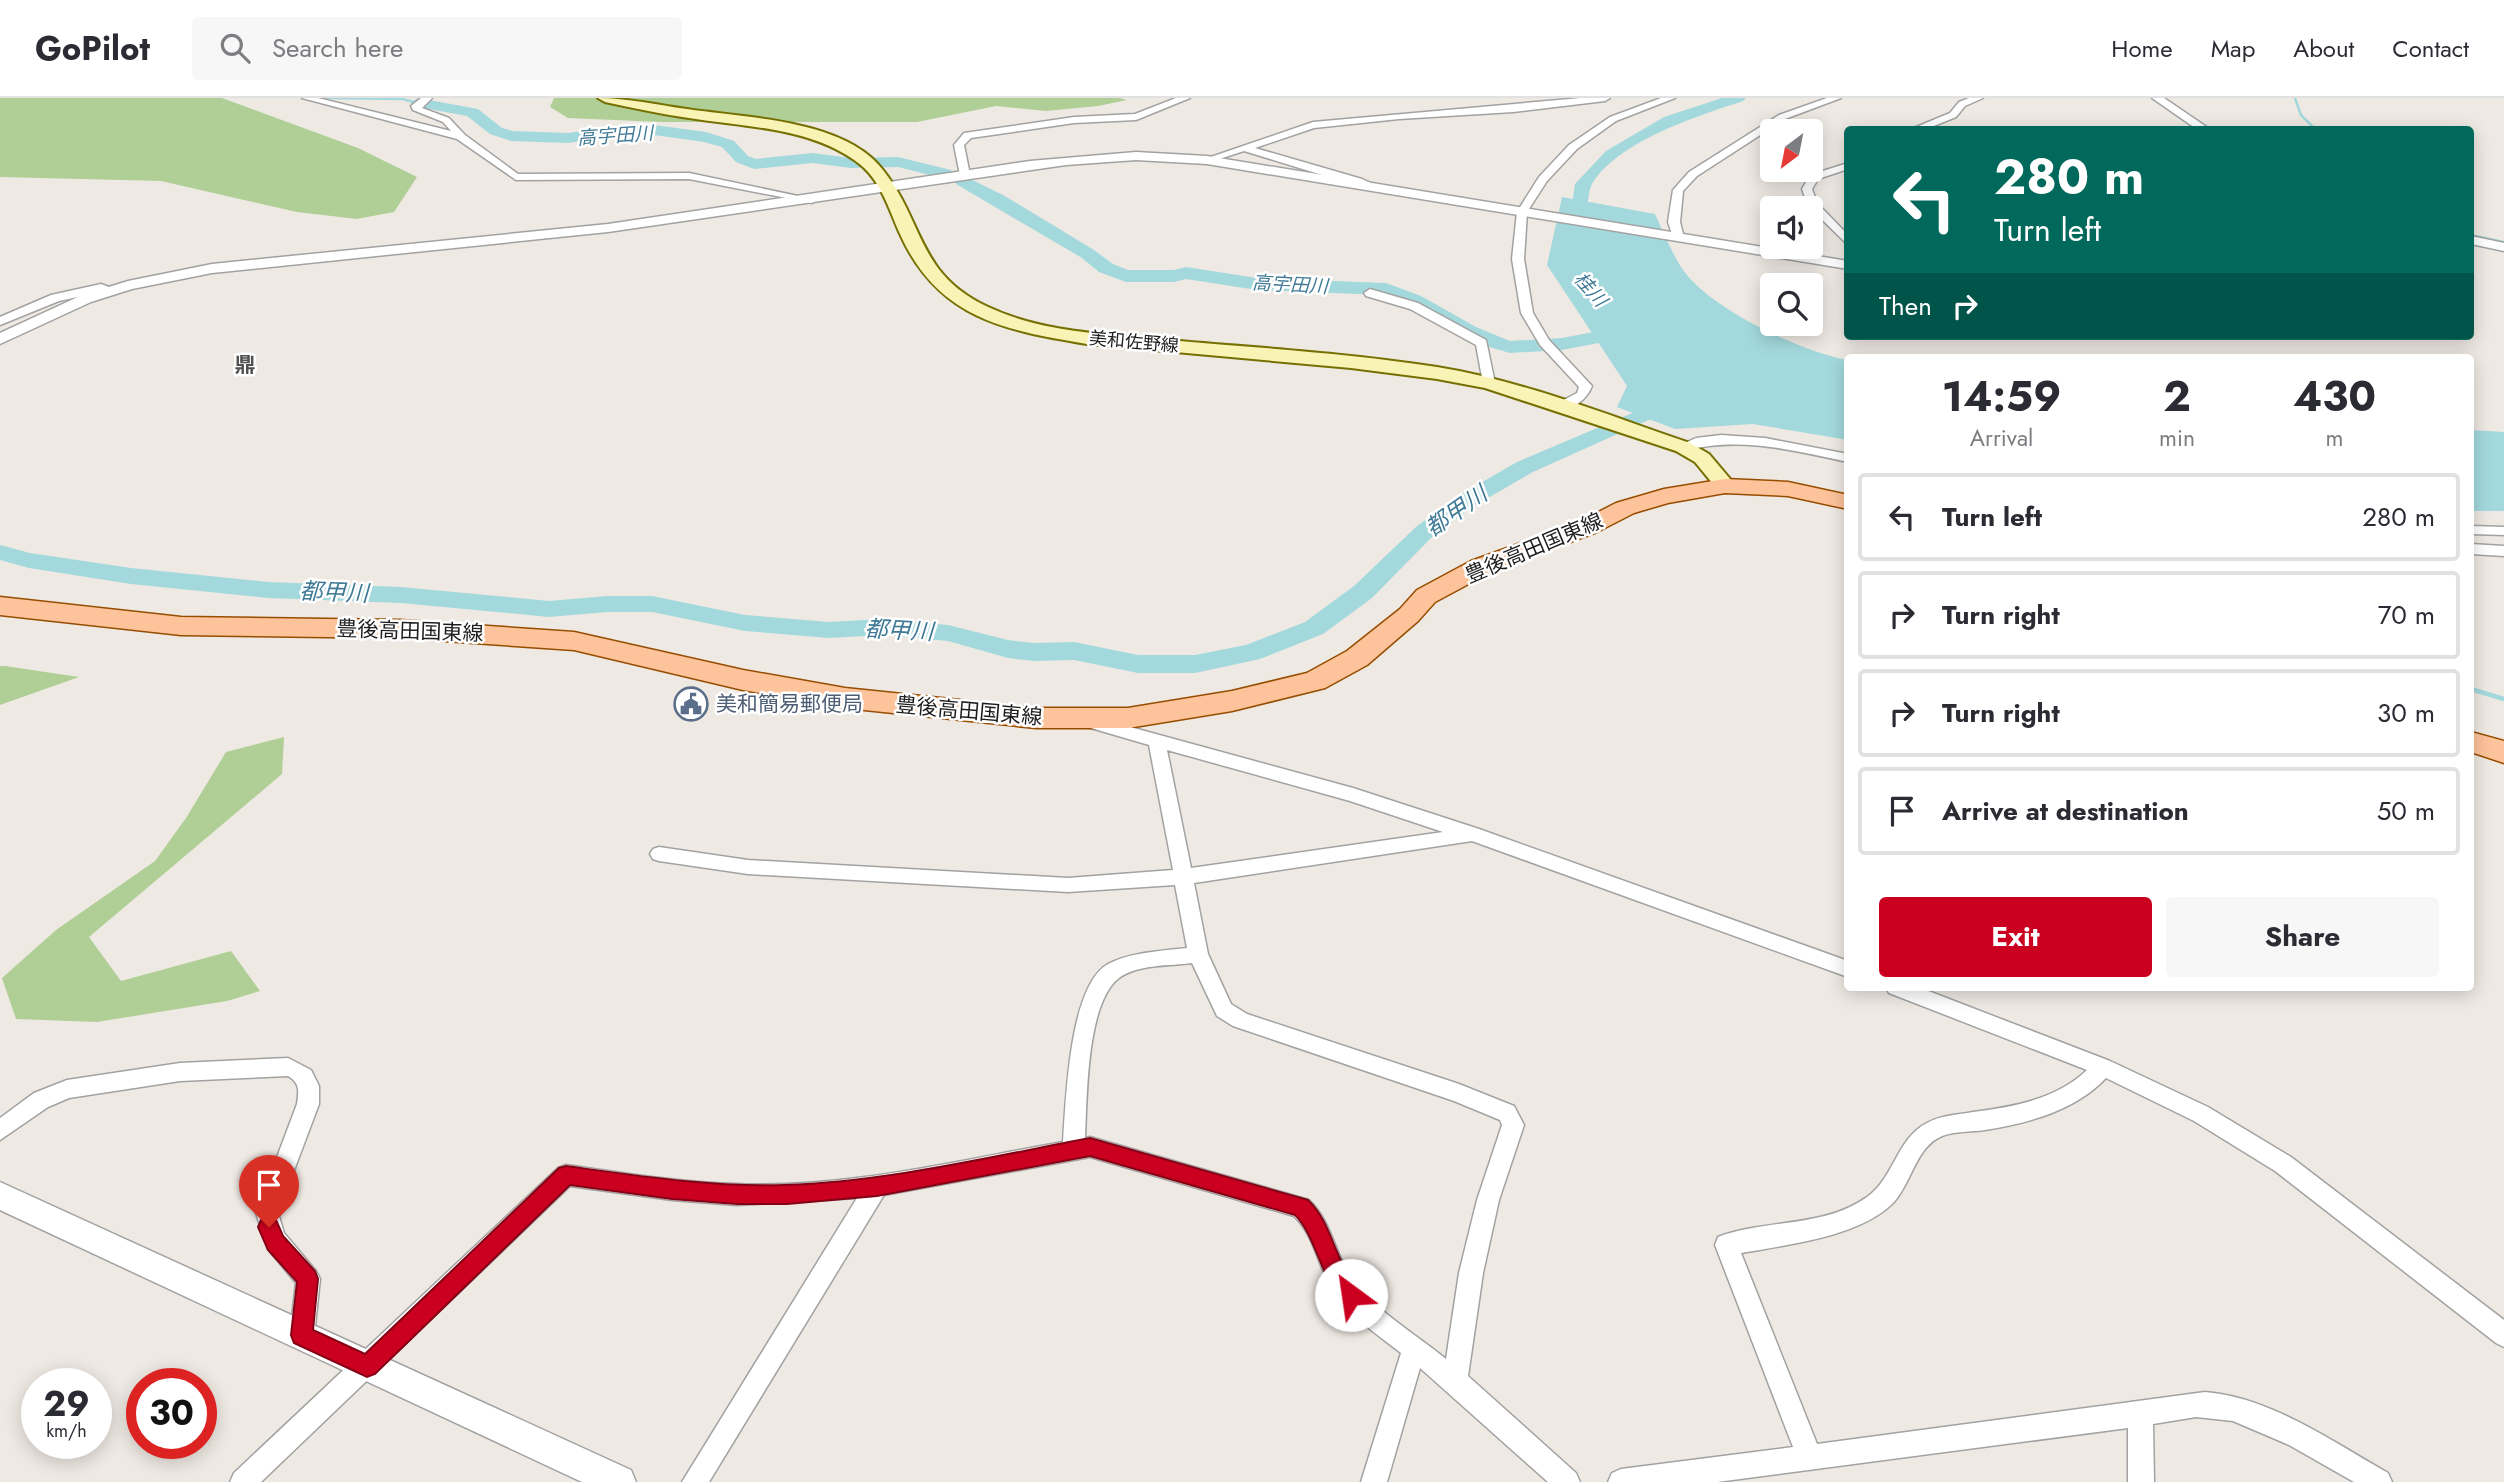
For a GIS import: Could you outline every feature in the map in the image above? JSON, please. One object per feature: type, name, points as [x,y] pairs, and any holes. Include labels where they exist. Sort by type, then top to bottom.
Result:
[{"type":"main road","name":"美和佐野線","points":[[605,98],[795,130],[841,145],[867,162],[887,188],[930,273],[954,294],[1001,318],[1043,330],[1087,338],[1395,366],[1489,383],[1674,444],[1702,458],[1725,486]]},
{"type":"main road","name":"豊後高田国東線","points":[[0,606],[181,626],[400,629],[534,637],[620,650],[821,694],[986,714],[1079,720],[1128,718],[1232,701],[1315,681],[1357,658],[1409,615],[1426,596],[1480,567],[1588,527],[1625,508],[1676,494],[1725,486],[1788,489],[1844,501]]},
{"type":"main road","points":[[2474,744],[2504,752]]},
{"type":"street","points":[[307,98],[461,137]]},
{"type":"street","points":[[965,175],[959,145],[968,135],[1074,120],[1136,117],[1185,98]]},
{"type":"street","points":[[1207,160],[1313,125],[1399,116],[1513,109],[1605,98]]},
{"type":"street","points":[[1645,98],[1666,99]]},
{"type":"street","points":[[1676,238],[1674,222],[1678,190],[1693,174],[1782,117],[1836,98]]},
{"type":"street","points":[[1924,126],[1953,115],[1962,104],[1978,98]]},
{"type":"street","points":[[2157,98],[2200,126]]},
{"type":"street","points":[[1567,407],[1582,394],[1586,386],[1546,345],[1527,313],[1520,286],[1518,259],[1525,213],[1542,179],[1573,147],[1613,119],[1666,99]]},
{"type":"street","points":[[422,102],[420,111],[446,120],[461,137],[516,177],[689,176],[812,200]]},
{"type":"street","points":[[1245,148],[1359,181],[1371,187]]},
{"type":"street","points":[[0,339],[38,318],[108,289],[204,269],[562,234],[1105,156],[1157,155],[1207,160],[1844,264]]},
{"type":"street","points":[[1844,167],[1814,177],[1807,189],[1811,204],[1844,238]]},
{"type":"street","points":[[2474,241],[2504,247]]},
{"type":"street","points":[[0,321],[55,298],[101,288],[108,289]]},
{"type":"street","points":[[1370,293],[1414,306],[1482,343],[1489,383]]},
{"type":"street","points":[[0,321],[38,318]]},
{"type":"street","points":[[1674,444],[1742,440],[1844,457]]},
{"type":"street","points":[[2474,530],[2504,531]]},
{"type":"street","points":[[2474,549],[2504,551]]},
{"type":"street","points":[[1079,720],[1353,795],[1473,834],[1844,968]]},
{"type":"street","points":[[1157,740],[1198,954],[1224,1010],[1240,1020],[1459,1093],[1507,1113],[1513,1125],[1488,1200],[1455,1381]]},
{"type":"street","points":[[659,854],[748,867],[1020,884],[1080,885],[1182,877],[1473,834]]},
{"type":"street","points":[[1073,1151],[1084,1036],[1090,1007],[1103,980],[1113,971],[1129,966],[1198,954]]},
{"type":"street","points":[[1906,991],[2103,1068],[2191,1109],[2283,1164],[2504,1335]]},
{"type":"street","points":[[0,1130],[41,1100],[77,1087],[180,1072],[288,1068],[297,1070],[306,1077],[310,1087],[307,1104],[267,1213],[275,1243],[308,1279],[302,1335]]},
{"type":"street","points":[[1810,1457],[1726,1245],[1815,1229],[1867,1208],[1885,1197],[1920,1142],[1931,1130],[2025,1111],[2069,1097],[2084,1088],[2103,1068]]},
{"type":"street","points":[[243,1482],[566,1175],[672,1190],[737,1195],[787,1194],[877,1186],[1090,1147],[1301,1207],[1313,1219],[1342,1284],[1361,1306],[1455,1381],[1567,1482]]},
{"type":"street","points":[[695,1482],[877,1186]]},
{"type":"street","points":[[0,1196],[619,1482]]},
{"type":"street","points":[[1374,1482],[1413,1349]]},
{"type":"street","points":[[1621,1482],[2140,1414],[2184,1405],[2215,1405],[2250,1416],[2292,1434],[2379,1482]]},
{"type":"street","points":[[2140,1414],[2141,1482]]},
{"type":"green space","points":[[0,98],[222,98],[358,148],[417,177],[394,212],[357,219],[297,212],[161,181],[0,177]]},
{"type":"green space","points":[[554,98],[1127,100],[1046,111],[996,106],[917,122],[661,122],[568,118],[550,107]]},
{"type":"green space","points":[[0,666],[5,666],[79,677],[0,705]]},
{"type":"green space","points":[[284,737],[282,774],[89,937],[121,981],[231,951],[260,991],[227,1001],[97,1022],[16,1019],[2,978],[56,930],[155,861],[186,818],[226,752]]},
{"type":"water","points":[[1562,197],[1655,214],[1681,267],[1712,298],[1760,327],[1760,336],[1778,336],[1806,348],[1844,359],[1844,439],[1753,424],[1675,429],[1617,407],[1627,386],[1547,265]]},
{"type":"water","points":[[2474,430],[2504,432],[2504,511],[2474,511]]},
{"type":"waterway","name":"高宇田川","points":[[325,98],[402,99],[418,103]]},
{"type":"waterway","name":"桂川","points":[[1576,238],[1583,184],[1612,154],[1670,120],[1738,98]]},
{"type":"waterway","points":[[2295,98],[2301,115],[2312,126]]},
{"type":"waterway","name":"高宇田川","points":[[418,103],[472,112],[496,131],[511,136],[568,138],[620,130],[654,130],[706,137],[728,144],[742,159],[754,164],[812,158],[851,163],[898,162],[945,174]]},
{"type":"waterway","name":"高宇田川","points":[[962,180],[1088,254],[1106,268],[1126,276],[1174,276],[1186,273],[1257,284],[1386,289],[1415,300],[1483,338],[1510,347],[1562,344],[1630,331]]},
{"type":"waterway","points":[[2474,236],[2504,242]]},
{"type":"waterway","name":"都甲川","points":[[0,552],[29,560],[131,576],[268,590],[401,595],[549,609],[607,604],[652,604],[745,623],[829,630],[882,627],[948,633],[1008,649],[1034,652],[1074,651],[1138,664],[1195,664],[1251,653],[1314,628],[1363,592],[1425,531],[1466,501],[1525,467],[1675,401]]},
{"type":"waterway","points":[[2474,690],[2504,699]]},
{"type":"place","name":"美和簡易郵便局","points":[[691,704]]},
{"type":"district","name":"鼎","points":[[245,365]]},
{"type":"route","points":[[269,1227],[275,1243],[308,1279],[302,1335],[367,1366],[566,1175],[672,1190],[737,1195],[787,1194],[877,1186],[1090,1147],[1301,1207],[1313,1219],[1342,1284],[1351,1295]]}]
